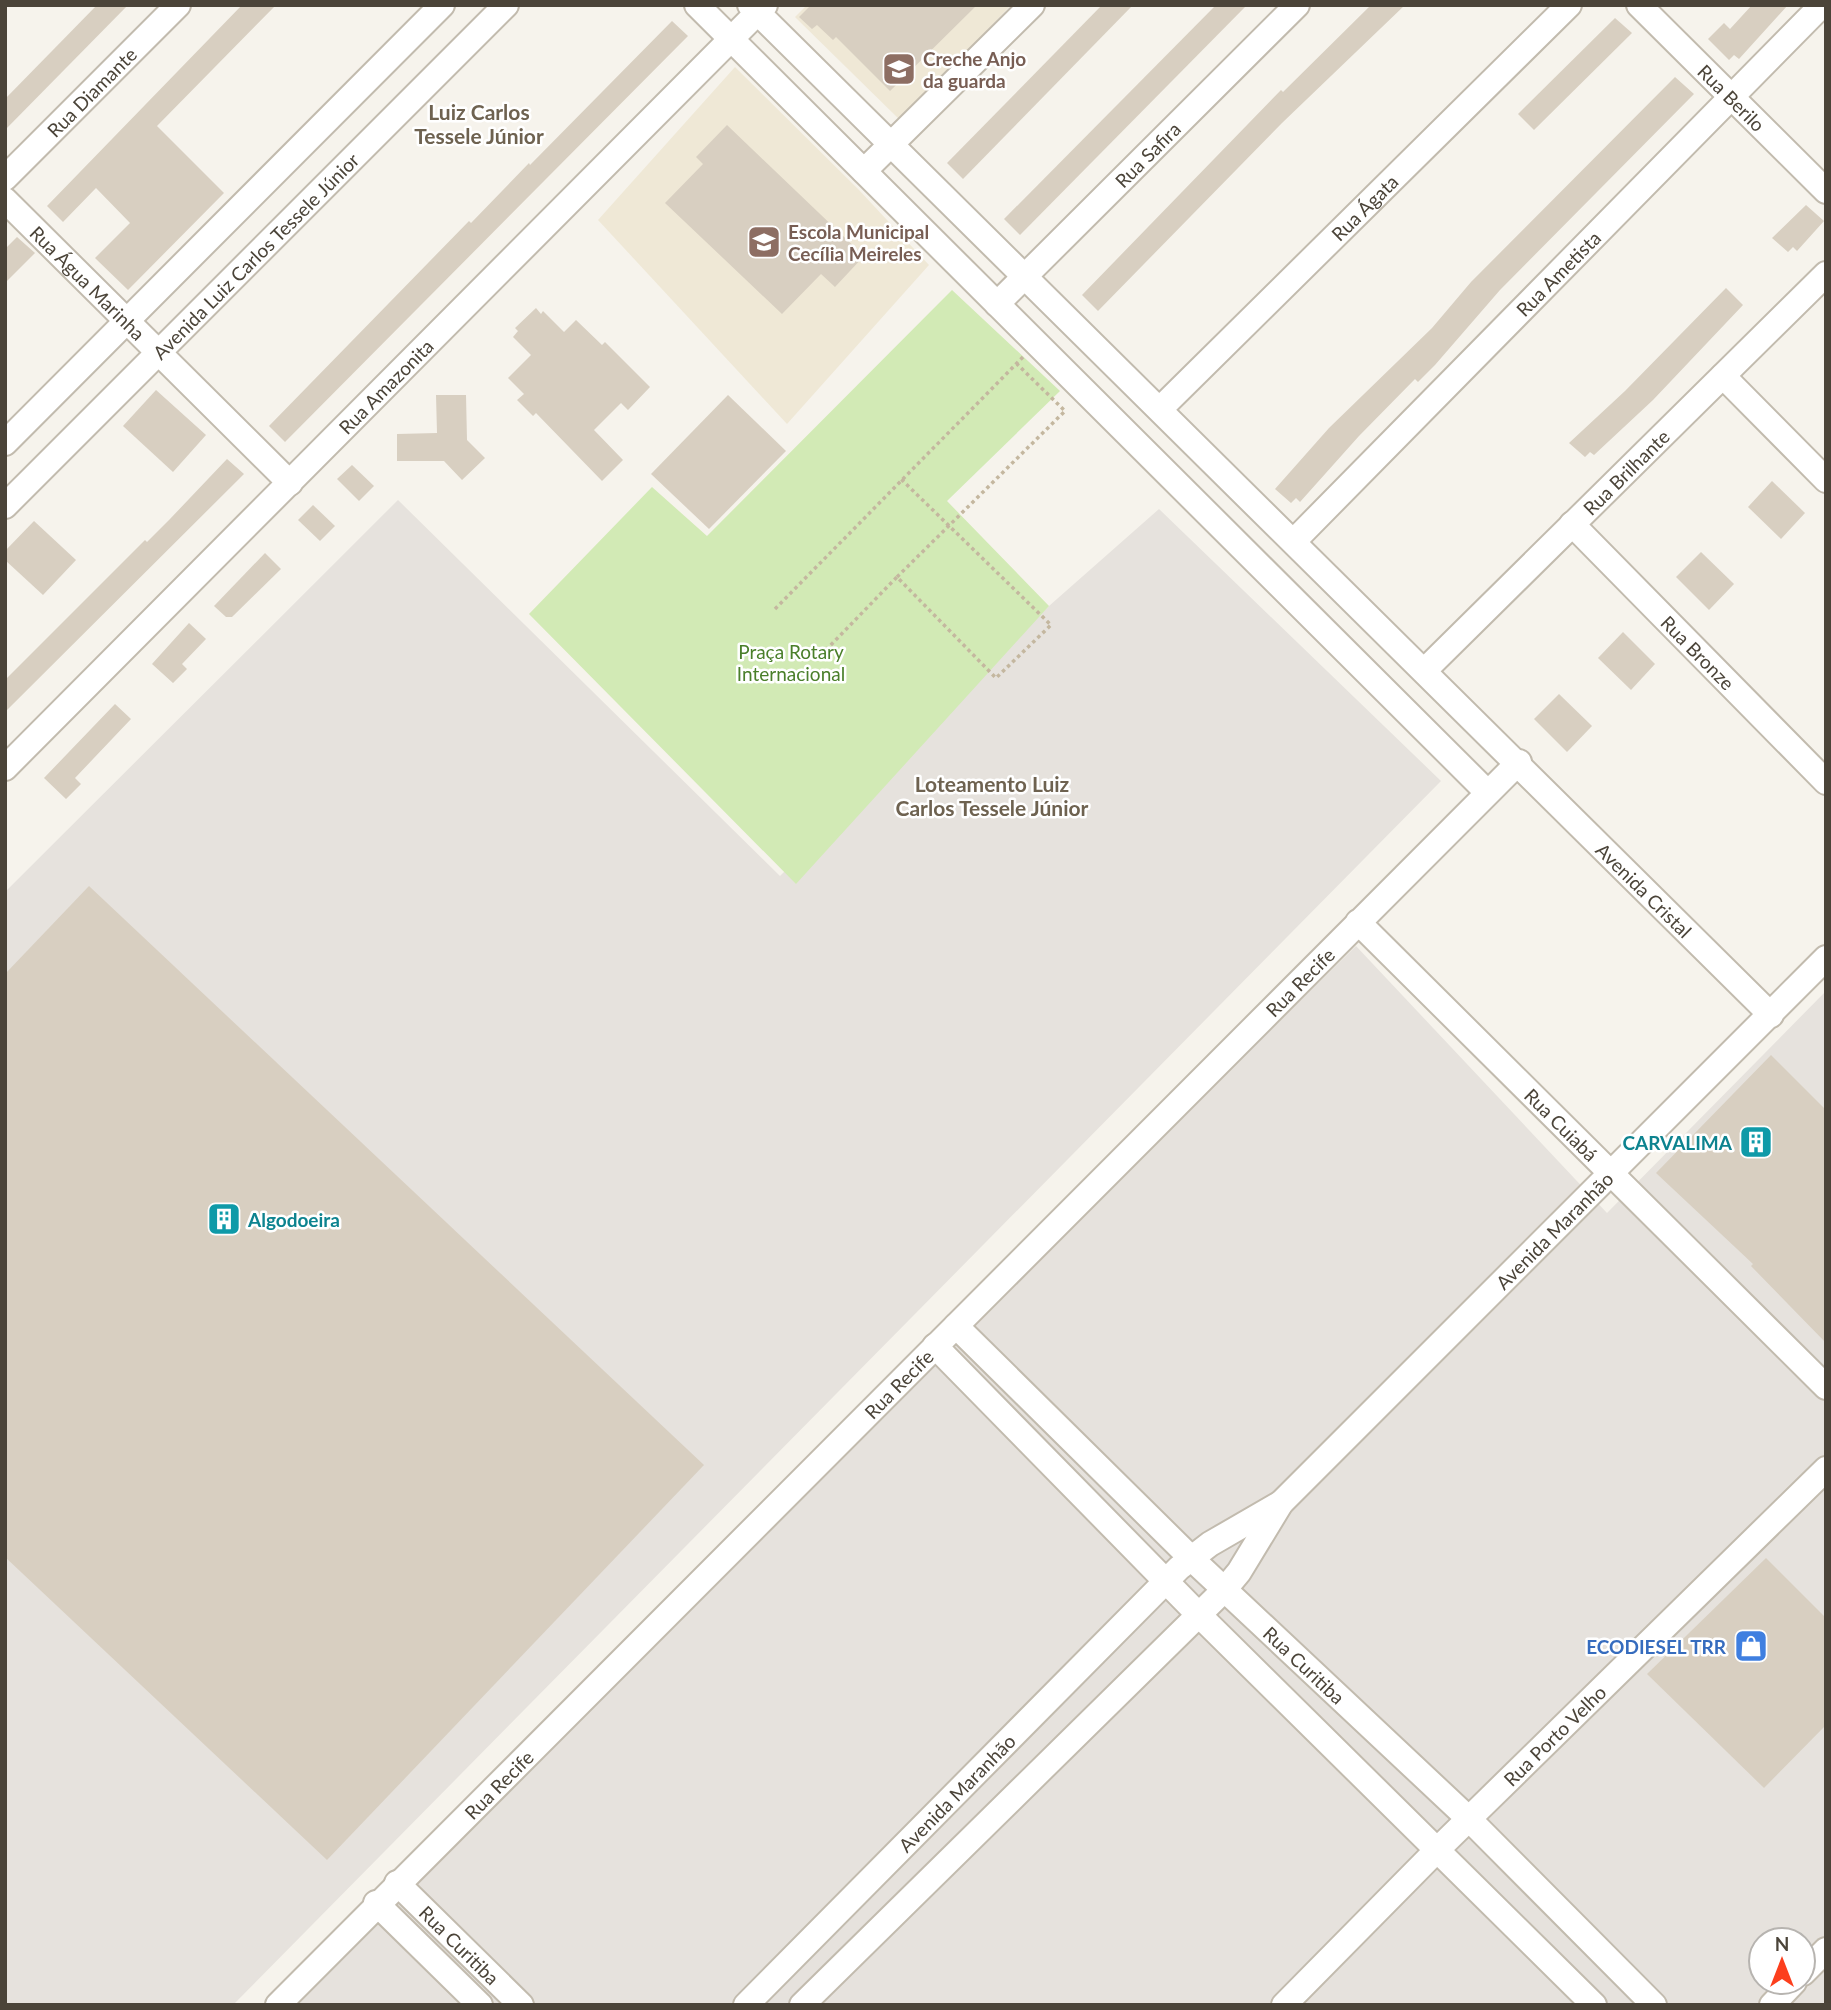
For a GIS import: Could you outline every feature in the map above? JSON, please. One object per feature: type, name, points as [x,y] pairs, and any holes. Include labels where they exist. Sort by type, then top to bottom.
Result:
[{"type":"street","name":"Rua Diamante","points":[[5,178],[178,5]]},
{"type":"street","points":[[5,443],[442,5]]},
{"type":"street","name":"Avenida Luiz Carlos Tessele Júnior","points":[[5,506],[506,5]]},
{"type":"street","points":[[697,5],[1487,792]]},
{"type":"street","points":[[864,171],[1032,5]]},
{"type":"street","name":"Rua Safira","points":[[997,304],[1297,5]]},
{"type":"street","name":"Rua Ágata","points":[[1160,409],[1569,5]]},
{"type":"street","name":"Rua Berilo","points":[[1639,5],[1826,191]]},
{"type":"street","name":"Rua Ametista","points":[[1294,541],[1822,5]]},
{"type":"street","name":"Rua Amazonita","points":[[5,768],[730,39],[757,8]]},
{"type":"street","name":"Avenida Cristal","points":[[757,8],[1771,1015]]},
{"type":"street","name":"Rua Água Marinha","points":[[5,200],[290,483]]},
{"type":"street","name":"Rua Brilhante","points":[[1425,670],[1826,274]]},
{"type":"street","points":[[1723,376],[1826,480]]},
{"type":"street","name":"Rua Bronze","points":[[1572,524],[1826,782]]},
{"type":"street","name":"Rua Recife","points":[[278,2005],[376,1903],[1519,762]]},
{"type":"street","name":"Rua Cuiabá","points":[[1358,922],[1826,1387]]},
{"type":"street","name":"Avenida Maranhão","points":[[746,2005],[1190,1557],[1281,1503],[1826,958]]},
{"type":"street","name":"Rua Curitiba","points":[[956,1326],[1224,1590],[1469,1819],[1654,2005]]},
{"type":"street","points":[[935,1346],[1166,1581]]},
{"type":"street","name":"Rua Porto Velho","points":[[1284,2005],[1437,1850],[1826,1469]]},
{"type":"street","points":[[802,2005],[1224,1590],[1239,1572],[1281,1503]]},
{"type":"street","name":"Rua Curitiba","points":[[1166,1581],[1594,2005]]},
{"type":"street","name":"Rua Curitiba","points":[[397,1884],[521,2005]]},
{"type":"street","name":"Rua Curitiba","points":[[376,1903],[480,2005]]},
{"type":"path","points":[[775,609],[1036,343]]},
{"type":"path","points":[[821,655],[1065,411],[1017,363]]},
{"type":"path","points":[[897,577],[996,678],[1051,625],[901,479]]},
{"type":"shaded area","name":"Creche Anjo da guarda","points":[[807,5],[1011,5],[901,121],[795,17]]},
{"type":"shaded area","name":"Escola Municipal Cecília Meireles","points":[[735,67],[859,190],[929,265],[787,424],[598,220]]},
{"type":"shaded area","points":[[398,500],[780,876],[1049,606],[1159,509],[1441,781],[233,2005],[5,2005],[5,892]]},
{"type":"shaded area","points":[[1356,946],[1607,1213],[1826,991],[1826,2005],[297,2005],[980,1314]]},
{"type":"green space","name":"Praça Rotary Internacional","points":[[952,290],[1060,391],[947,501],[1049,606],[796,884],[529,614],[652,487],[707,536]]},
{"type":"building","points":[[97,5],[128,5],[5,130],[5,99]]},
{"type":"building","points":[[242,5],[276,5],[157,126],[224,193],[128,290],[95,258],[130,223],[96,188],[63,222],[47,206]]},
{"type":"building","points":[[811,5],[977,5],[890,91],[836,37],[833,40],[817,25],[812,29],[799,17]]},
{"type":"building","points":[[1102,5],[1133,5],[963,179],[947,163]]},
{"type":"building","points":[[1216,5],[1247,5],[1020,235],[1004,219]]},
{"type":"building","points":[[1371,5],[1405,5],[1282,123],[1098,311],[1082,295],[1281,90],[1283,92]]},
{"type":"building","points":[[1752,5],[1788,5],[1739,59],[1734,55],[1729,60],[1708,39],[1724,23],[1730,29]]},
{"type":"building","points":[[1615,18],[1632,33],[1534,130],[1518,114]]},
{"type":"building","points":[[672,21],[688,36],[285,442],[269,426],[469,221],[471,223],[529,163],[530,165]]},
{"type":"building","points":[[1675,77],[1694,94],[1500,290],[1435,365],[1418,382],[1415,379],[1300,502],[1296,498],[1291,503],[1275,489],[1329,428],[1432,328],[1471,282]]},
{"type":"building","name":"Escola Municipal Cecília Meireles","points":[[727,125],[864,256],[835,287],[821,274],[782,314],[665,203],[703,164],[696,157]]},
{"type":"building","points":[[1806,205],[1824,221],[1797,251],[1793,247],[1788,252],[1772,238]]},
{"type":"building","points":[[17,237],[35,253],[5,283],[5,249]]},
{"type":"building","points":[[1726,288],[1743,305],[1653,400],[1594,455],[1590,452],[1585,457],[1569,443],[1625,391]]},
{"type":"building","points":[[536,308],[541,314],[543,311],[564,332],[576,320],[602,345],[605,342],[650,387],[628,410],[621,403],[594,430],[623,460],[602,481],[536,413],[533,416],[517,400],[524,394],[508,378],[531,355],[513,337],[518,331],[515,328]]},
{"type":"building","points":[[156,390],[206,435],[173,472],[123,426]]},
{"type":"building","points":[[436,395],[466,395],[467,440],[485,458],[462,480],[444,461],[397,461],[397,434],[437,433]]},
{"type":"building","points":[[728,395],[786,451],[709,529],[651,474]]},
{"type":"building","points":[[227,459],[244,474],[5,712],[5,680],[145,540],[147,542]]},
{"type":"building","points":[[352,465],[374,486],[359,501],[337,479]]},
{"type":"building","points":[[1772,481],[1805,513],[1781,539],[1748,507]]},
{"type":"building","points":[[313,505],[335,526],[320,541],[298,520]]},
{"type":"building","points":[[34,521],[76,560],[43,595],[5,560],[5,551]]},
{"type":"building","points":[[1701,552],[1734,584],[1709,610],[1676,577]]},
{"type":"building","points":[[265,553],[281,569],[232,617],[226,617],[214,606]]},
{"type":"building","points":[[189,623],[206,639],[182,664],[187,669],[173,683],[152,664]]},
{"type":"building","points":[[1623,632],[1655,664],[1631,690],[1598,658]]},
{"type":"building","points":[[1559,694],[1592,726],[1567,752],[1534,719]]},
{"type":"building","points":[[115,704],[131,719],[75,778],[81,784],[66,799],[44,778]]},
{"type":"building","name":"Algodoeira","points":[[89,886],[704,1465],[327,1860],[5,1557],[5,974]]},
{"type":"building","name":"CARVALIMA","points":[[1771,1055],[1826,1110],[1826,1343],[1751,1266],[1753,1264],[1656,1173]]},
{"type":"building","name":"ECODIESEL TRR","points":[[1766,1558],[1826,1618],[1826,1725],[1764,1788],[1647,1674]]},
{"type":"place","name":"Creche Anjo da guarda","points":[[899,69]]},
{"type":"place","name":"Escola Municipal Cecília Meireles","points":[[764,242]]},
{"type":"place","name":"CARVALIMA","points":[[1756,1142]]},
{"type":"place","name":"Algodoeira","points":[[224,1219]]},
{"type":"place","name":"ECODIESEL TRR","points":[[1751,1646]]},
{"type":"district","name":"Luiz Carlos Tessele Júnior","points":[[479,123]]},
{"type":"district","name":"Loteamento Luiz Carlos Tessele Júnior","points":[[992,795]]}]
